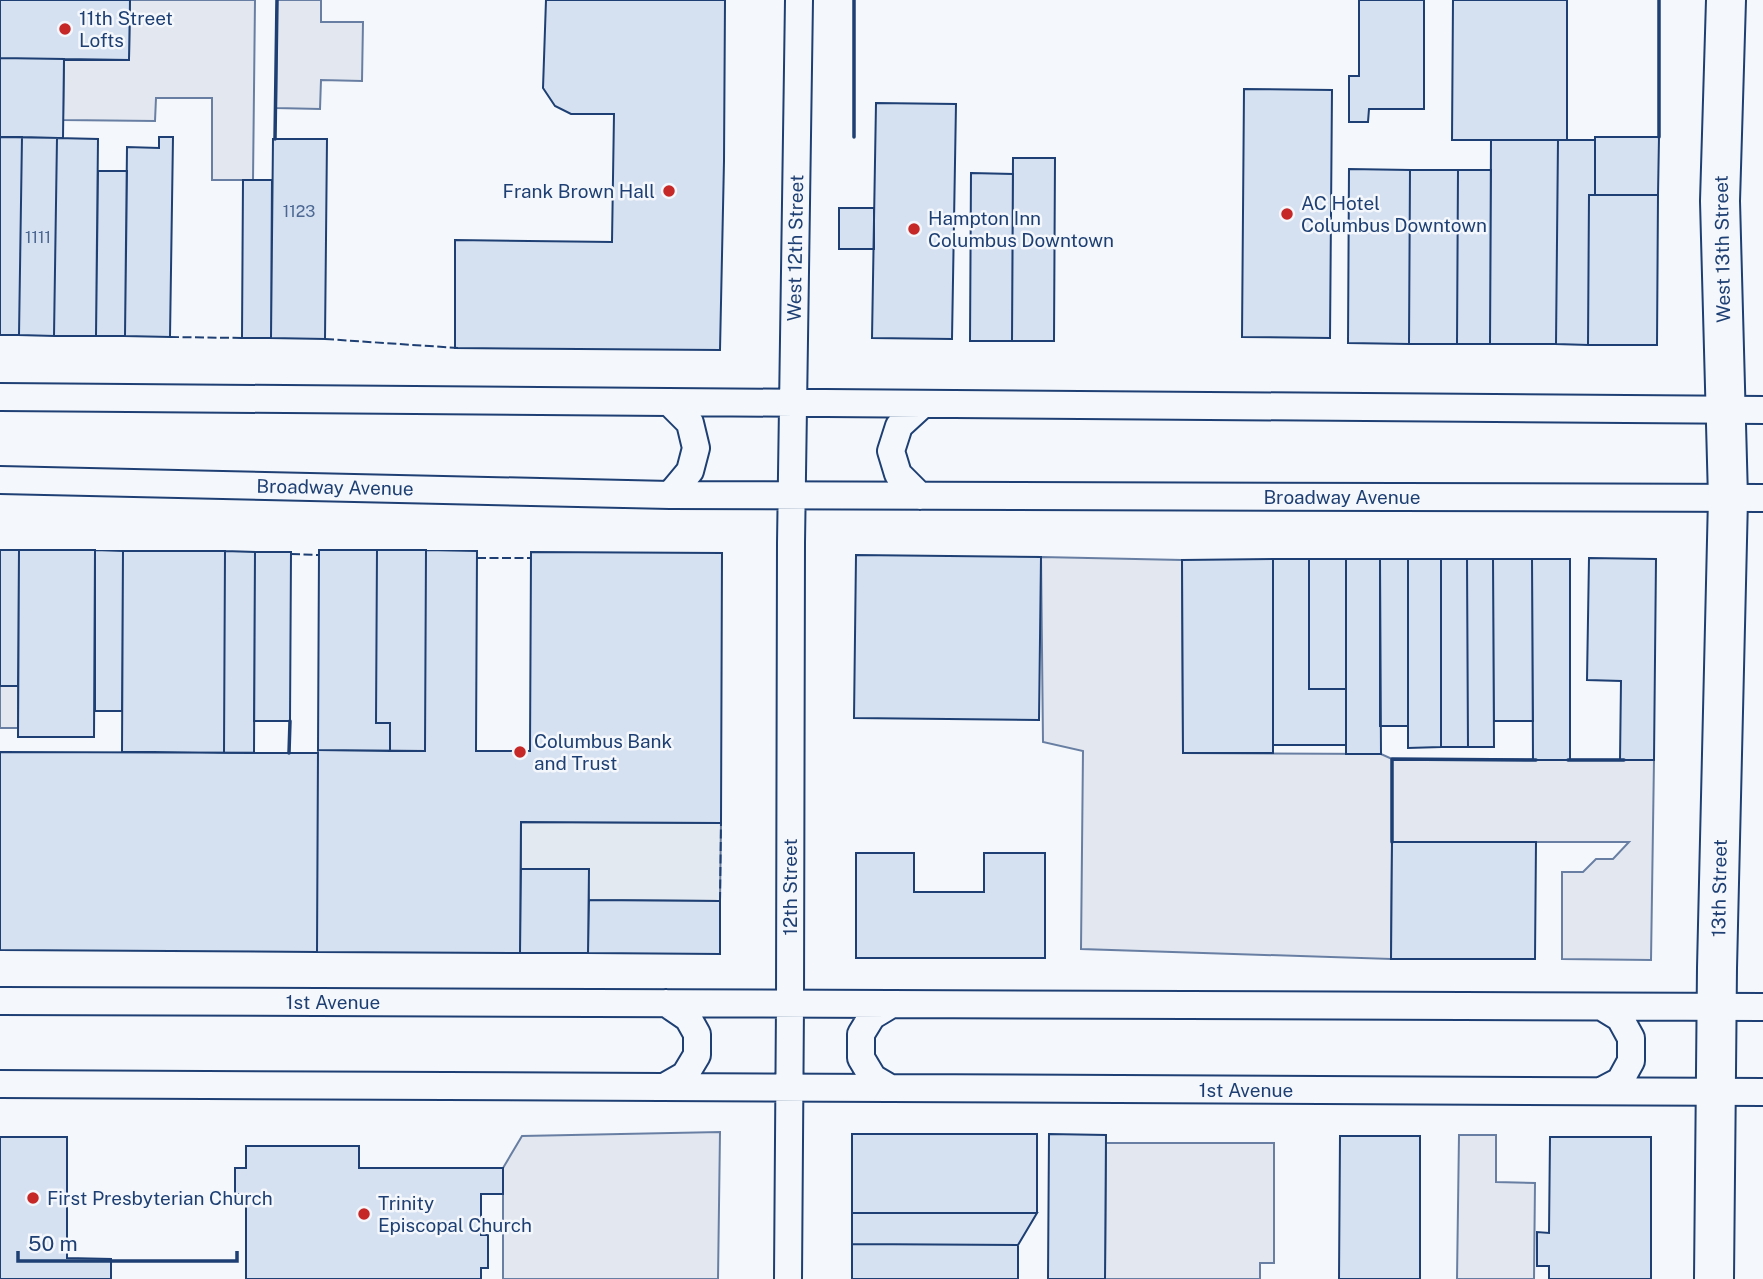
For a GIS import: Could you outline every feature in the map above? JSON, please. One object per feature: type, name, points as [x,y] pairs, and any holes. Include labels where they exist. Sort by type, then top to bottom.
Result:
[{"type":"main road","name":"West 13th Street","points":[[1726,0],[1720,201],[1726,409],[1746,498]]},
{"type":"main road","name":"13th Street","points":[[1714,1279],[1717,1007],[1746,498]]},
{"type":"street","name":"West 12th Street","points":[[791,496],[799,0]]},
{"type":"street","points":[[0,397],[1763,410]]},
{"type":"street","points":[[669,402],[690,424],[696,448],[690,471],[670,495]]},
{"type":"street","points":[[920,496],[898,474],[891,451],[899,426],[923,404]]},
{"type":"street","name":"Broadway Avenue","points":[[0,480],[670,495],[1746,498]]},
{"type":"street","name":"12th Street","points":[[788,1279],[791,496]]},
{"type":"street","name":"1st Avenue","points":[[0,1001],[1763,1007]]},
{"type":"street","points":[[664,1087],[685,1075],[697,1055],[697,1034],[688,1018],[666,1003]]},
{"type":"street","points":[[890,1088],[873,1078],[861,1058],[861,1034],[872,1016],[891,1004]]},
{"type":"street","points":[[1601,1091],[1620,1081],[1631,1061],[1631,1038],[1620,1018],[1602,1007]]},
{"type":"street","name":"1st Avenue","points":[[0,1084],[1763,1092]]},
{"type":"shaded area","points":[[130,0],[255,0],[253,180],[212,180],[212,98],[156,98],[155,121],[63,120],[64,59],[129,59]]},
{"type":"shaded area","points":[[277,0],[321,0],[321,22],[363,22],[362,81],[321,80],[320,109],[276,108]]},
{"type":"shaded area","points":[[1041,557],[1182,560],[1183,753],[1381,754],[1392,759],[1654,760],[1651,960],[1562,959],[1562,872],[1583,872],[1596,859],[1613,859],[1629,842],[1392,842],[1391,959],[1081,949],[1083,751],[1043,742]]},
{"type":"shaded area","points":[[0,686],[18,686],[18,728],[0,728]]},
{"type":"shaded area","points":[[521,822],[721,823],[720,901],[589,900],[588,869],[521,869]]},
{"type":"shaded area","points":[[720,1132],[718,1279],[503,1279],[503,1168],[522,1136]]},
{"type":"shaded area","points":[[1459,1135],[1496,1135],[1496,1182],[1535,1183],[1534,1279],[1457,1279]]},
{"type":"shaded area","points":[[1106,1143],[1274,1143],[1274,1263],[1260,1263],[1260,1279],[1105,1279]]},
{"type":"building","name":"11th Street Lofts","points":[[0,0],[130,0],[129,60],[0,58]]},
{"type":"building","name":"Frank Brown Hall","points":[[546,0],[725,0],[720,350],[455,348],[455,240],[612,242],[614,114],[571,114],[555,106],[543,88]]},
{"type":"building","points":[[1359,0],[1424,0],[1424,109],[1369,109],[1368,122],[1349,122],[1349,76],[1359,76]]},
{"type":"building","points":[[1453,0],[1567,0],[1567,140],[1452,140]]},
{"type":"building","name":"11th Street Lofts","points":[[0,58],[64,59],[63,138],[0,137]]},
{"type":"building","name":"AC Hotel Columbus Downtown","points":[[1244,89],[1332,90],[1330,338],[1242,337]]},
{"type":"building","name":"Hampton Inn Columbus Downtown","points":[[876,103],[956,104],[952,339],[872,338]]},
{"type":"building","points":[[0,137],[22,137],[19,335],[0,335]]},
{"type":"building","points":[[22,137],[57,138],[54,336],[19,335]]},
{"type":"building","points":[[159,137],[173,137],[170,337],[125,336],[127,147],[159,148]]},
{"type":"building","points":[[1595,137],[1659,137],[1658,195],[1595,195]]},
{"type":"building","points":[[57,138],[98,139],[96,336],[54,336]]},
{"type":"building","points":[[273,139],[327,139],[325,339],[271,338]]},
{"type":"building","points":[[1491,140],[1558,140],[1556,344],[1490,344]]},
{"type":"building","points":[[1558,140],[1595,140],[1595,195],[1589,195],[1588,345],[1556,344]]},
{"type":"building","points":[[1013,158],[1055,158],[1054,341],[1012,341]]},
{"type":"building","points":[[1349,169],[1410,170],[1409,344],[1348,343]]},
{"type":"building","points":[[1410,170],[1458,170],[1457,344],[1409,344]]},
{"type":"building","points":[[1458,170],[1491,170],[1490,344],[1457,344]]},
{"type":"building","points":[[98,171],[127,171],[125,336],[96,336]]},
{"type":"building","points":[[971,173],[1013,174],[1012,341],[970,341]]},
{"type":"building","points":[[243,180],[272,180],[271,338],[242,338]]},
{"type":"building","points":[[1589,195],[1658,195],[1657,345],[1588,345]]},
{"type":"building","points":[[839,208],[874,208],[874,249],[839,249]]},
{"type":"building","points":[[0,550],[19,550],[18,686],[0,686]]},
{"type":"building","points":[[19,550],[95,550],[94,737],[18,737]]},
{"type":"building","points":[[95,550],[123,551],[122,711],[95,711]]},
{"type":"building","points":[[319,550],[377,550],[376,723],[390,723],[390,751],[318,750]]},
{"type":"building","points":[[377,550],[426,550],[425,751],[390,751],[390,723],[376,723]]},
{"type":"building","name":"Columbus Bank and Trust","points":[[426,550],[477,551],[476,751],[530,751],[531,552],[722,553],[721,823],[521,822],[520,953],[317,952],[318,750],[425,751]]},
{"type":"building","points":[[123,551],[225,551],[224,753],[122,752]]},
{"type":"building","points":[[225,551],[255,552],[254,753],[224,753]]},
{"type":"building","points":[[255,552],[291,552],[290,721],[254,721]]},
{"type":"building","points":[[856,555],[1041,557],[1039,720],[854,718]]},
{"type":"building","points":[[1589,558],[1656,559],[1654,760],[1620,760],[1621,681],[1587,680]]},
{"type":"building","points":[[1273,559],[1273,753],[1183,753],[1182,560]]},
{"type":"building","points":[[1273,559],[1309,559],[1309,689],[1346,689],[1346,745],[1273,745]]},
{"type":"building","points":[[1309,559],[1346,559],[1346,689],[1309,689]]},
{"type":"building","points":[[1346,559],[1380,559],[1381,754],[1346,754]]},
{"type":"building","points":[[1380,559],[1408,559],[1408,726],[1380,726]]},
{"type":"building","points":[[1408,559],[1441,559],[1441,747],[1408,748]]},
{"type":"building","points":[[1441,559],[1467,559],[1468,747],[1441,747]]},
{"type":"building","points":[[1467,559],[1493,559],[1494,747],[1468,747]]},
{"type":"building","points":[[1493,559],[1532,559],[1533,721],[1494,721]]},
{"type":"building","points":[[1532,559],[1570,559],[1570,760],[1533,760]]},
{"type":"building","points":[[0,752],[318,753],[317,952],[0,950]]},
{"type":"building","points":[[1392,842],[1536,842],[1535,959],[1391,959]]},
{"type":"building","points":[[856,853],[914,853],[914,892],[984,892],[984,853],[1045,853],[1045,958],[856,958]]},
{"type":"building","points":[[521,869],[589,869],[588,953],[520,953]]},
{"type":"building","points":[[589,900],[720,901],[720,954],[588,953]]},
{"type":"building","points":[[852,1134],[1037,1134],[1037,1213],[852,1213]]},
{"type":"building","points":[[1049,1134],[1106,1135],[1105,1279],[1048,1279]]},
{"type":"building","points":[[1340,1136],[1420,1136],[1420,1279],[1339,1279]]},
{"type":"building","name":"First Presbyterian Church","points":[[0,1137],[67,1137],[67,1258],[111,1259],[111,1279],[0,1279]]},
{"type":"building","points":[[1550,1137],[1651,1137],[1651,1279],[1549,1279],[1549,1266],[1537,1266],[1537,1232],[1549,1233]]},
{"type":"building","name":"Trinity Episcopal Church","points":[[246,1146],[359,1146],[359,1168],[503,1168],[503,1194],[481,1194],[481,1235],[488,1235],[488,1268],[481,1268],[481,1279],[246,1279],[246,1194],[235,1194],[235,1168],[246,1168]]},
{"type":"building","points":[[852,1213],[1037,1213],[1018,1245],[852,1244]]},
{"type":"building","points":[[852,1244],[1018,1245],[1018,1279],[852,1279]]},
{"type":"fence","points":[[170,337],[242,338]]},
{"type":"fence","points":[[325,339],[458,348]]},
{"type":"fence","points":[[291,554],[319,555]]},
{"type":"fence","points":[[477,558],[531,558]]},
{"type":"fence","points":[[720,901],[721,823]]},
{"type":"wall","points":[[275,139],[277,0]]},
{"type":"wall","points":[[854,0],[854,137]]},
{"type":"wall","points":[[1659,0],[1659,137]]},
{"type":"wall","points":[[289,753],[290,721]]},
{"type":"wall","points":[[1392,842],[1392,759],[1536,760]]},
{"type":"wall","points":[[1568,760],[1624,760]]},
{"type":"place","name":"11th Street Lofts","points":[[65,29]]},
{"type":"place","name":"Frank Brown Hall","points":[[669,191]]},
{"type":"place","name":"AC Hotel Columbus Downtown","points":[[1287,214]]},
{"type":"place","name":"Hampton Inn Columbus Downtown","points":[[914,229]]},
{"type":"place","name":"Columbus Bank and Trust","points":[[520,752]]},
{"type":"place","name":"First Presbyterian Church","points":[[33,1198]]},
{"type":"place","name":"Trinity Episcopal Church","points":[[364,1214]]}]
